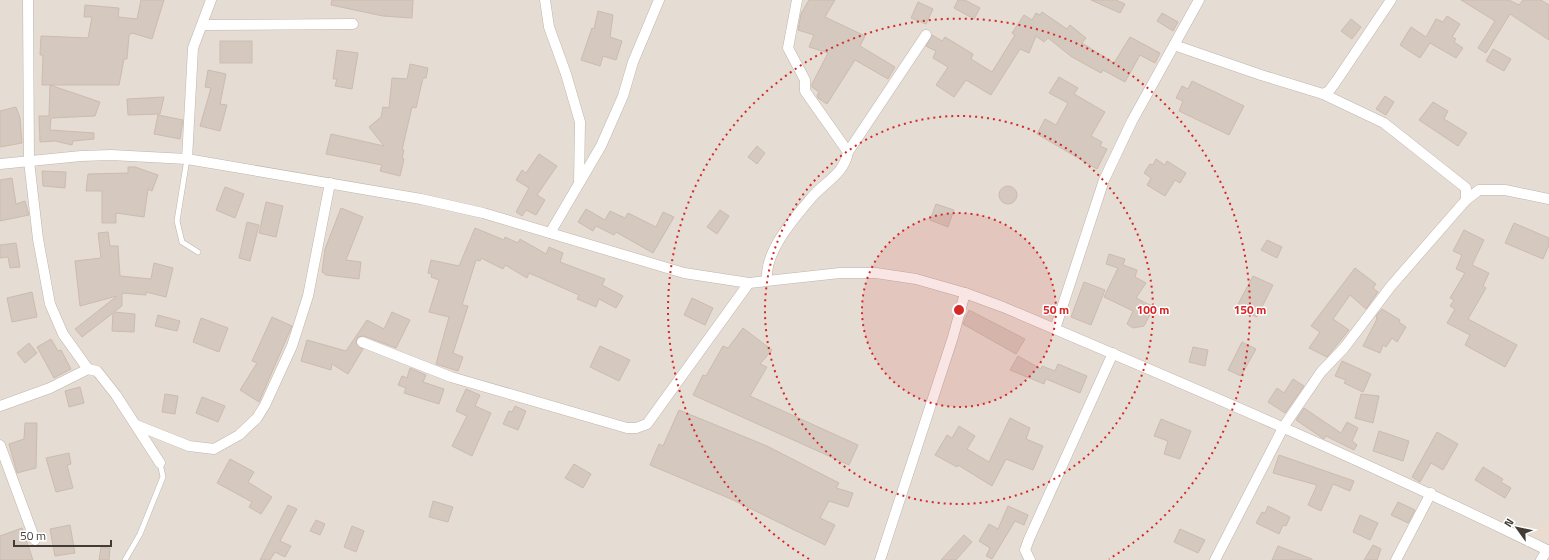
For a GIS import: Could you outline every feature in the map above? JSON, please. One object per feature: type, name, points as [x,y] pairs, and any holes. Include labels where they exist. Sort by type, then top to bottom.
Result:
[{"type":"street","points":[[28,0],[29,161],[38,239],[50,304],[63,334],[88,369]]},
{"type":"street","points":[[187,159],[193,48],[203,25],[211,0]]},
{"type":"street","points":[[545,0],[549,27],[566,74],[580,122],[579,183]]},
{"type":"street","points":[[550,233],[601,146],[623,96],[633,62],[659,0]]},
{"type":"street","points":[[797,0],[788,48],[805,80],[805,91],[848,152]]},
{"type":"street","points":[[1055,329],[1104,180],[1132,121],[1199,0]]},
{"type":"street","points":[[1323,94],[1329,91],[1337,80],[1391,0]]},
{"type":"street","points":[[203,25],[353,24]]},
{"type":"street","points":[[767,279],[767,270],[777,243],[812,196],[835,177],[846,161],[848,152],[926,35]]},
{"type":"street","points":[[1174,45],[1261,75],[1323,94],[1384,122],[1466,188],[1466,200]]},
{"type":"street","points":[[0,164],[81,156],[111,155],[187,159],[429,201],[482,213],[684,273],[749,282],[840,272],[876,273],[916,279],[965,293],[1113,353],[1284,426],[1431,493],[1548,550],[1541,560]]},
{"type":"street","points":[[136,425],[189,446],[214,449],[239,435],[257,418],[265,405],[292,346],[308,296],[330,183]]},
{"type":"street","points":[[1215,560],[1284,426],[1321,372],[1344,348],[1391,286],[1466,200],[1479,190],[1505,190],[1549,199]]},
{"type":"street","points":[[362,342],[451,377],[627,428],[636,428],[647,424],[749,282]]},
{"type":"street","points":[[880,560],[953,336],[965,293]]},
{"type":"street","points":[[1030,560],[1025,550],[1028,539],[1113,353]]},
{"type":"street","points":[[0,406],[50,388],[88,369],[97,371],[116,395],[160,463]]},
{"type":"street","points":[[0,445],[35,540]]},
{"type":"street","points":[[1396,560],[1431,493]]},
{"type":"lane","points":[[187,159],[177,221],[182,242],[198,252]]},
{"type":"lane","points":[[125,560],[140,534],[163,477],[160,463]]},
{"type":"shaded area","points":[[0,0],[1549,0],[1549,560],[0,560]]},
{"type":"shaded area","points":[[1549,518],[1549,543],[1533,535]]},
{"type":"building","points":[[141,0],[164,0],[152,39],[132,33],[129,35],[127,59],[124,59],[119,85],[42,85],[43,55],[40,55],[41,36],[88,38],[92,17],[84,17],[85,5],[119,8],[118,17],[137,19]]},
{"type":"building","points":[[332,0],[413,0],[412,18],[383,16],[331,5]]},
{"type":"building","points":[[809,0],[835,0],[825,17],[865,36],[860,46],[895,67],[888,79],[855,60],[827,104],[818,98],[817,96],[819,92],[812,87],[812,84],[828,53],[809,47],[814,35],[798,30],[801,14]]},
{"type":"building","points":[[958,0],[965,0],[980,8],[974,19],[954,8]]},
{"type":"building","points":[[1091,0],[1116,0],[1125,4],[1120,13]]},
{"type":"building","points":[[1461,0],[1509,0],[1519,5],[1523,0],[1541,0],[1549,5],[1549,40],[1510,14],[1486,53],[1478,48],[1495,21]]},
{"type":"building","points":[[918,2],[933,9],[926,24],[911,18]]},
{"type":"building","points":[[598,11],[613,15],[610,37],[622,41],[616,60],[603,56],[600,66],[581,60],[592,28],[594,29]]},
{"type":"building","points":[[1042,12],[1067,29],[1070,25],[1086,38],[1082,43],[1114,63],[1130,37],[1160,53],[1155,63],[1140,55],[1125,82],[1103,70],[1101,73],[1072,57],[1048,38],[1044,42],[1036,36],[1029,53],[1020,49],[991,95],[966,80],[954,97],[936,85],[948,67],[933,58],[936,51],[926,46],[932,35],[942,41],[945,37],[973,54],[971,59],[992,72],[1015,35],[1012,33],[1024,15],[1032,20],[1036,13],[1040,15]]},
{"type":"building","points":[[1162,13],[1178,22],[1173,31],[1157,21]]},
{"type":"building","points":[[1447,16],[1460,24],[1452,37],[1456,39],[1454,42],[1463,48],[1456,58],[1430,43],[1420,58],[1400,45],[1411,27],[1426,37],[1436,19],[1443,22]]},
{"type":"building","points":[[1351,19],[1361,27],[1352,39],[1341,31]]},
{"type":"building","points":[[220,41],[252,41],[252,63],[220,63]]},
{"type":"building","points":[[1493,49],[1511,59],[1504,71],[1486,61]]},
{"type":"building","points":[[337,50],[358,53],[352,89],[335,86],[337,79],[333,79]]},
{"type":"building","points":[[410,64],[428,68],[426,78],[423,78],[416,108],[412,107],[402,150],[404,150],[402,158],[404,159],[400,176],[380,171],[382,165],[326,154],[331,134],[384,146],[369,127],[381,117],[383,107],[389,108],[392,78],[407,79]]},
{"type":"building","points":[[208,70],[226,74],[220,104],[227,105],[220,131],[200,126],[211,88],[205,87]]},
{"type":"building","points":[[1059,77],[1078,88],[1074,94],[1105,112],[1091,136],[1102,142],[1100,146],[1107,149],[1097,169],[1037,134],[1045,119],[1056,125],[1068,103],[1049,93]]},
{"type":"building","points":[[1192,81],[1244,106],[1229,135],[1179,111],[1183,101],[1176,98],[1182,86],[1188,89]]},
{"type":"building","points":[[50,85],[100,102],[95,116],[51,118],[50,130],[94,133],[94,139],[73,141],[72,145],[55,141],[40,142],[39,116],[49,116]]},
{"type":"building","points":[[1385,96],[1394,102],[1386,115],[1376,109]]},
{"type":"building","points":[[164,97],[160,114],[128,115],[127,99]]},
{"type":"building","points":[[1433,102],[1448,111],[1444,119],[1467,133],[1458,146],[1419,120]]},
{"type":"building","points":[[16,107],[20,118],[22,143],[0,147],[0,111]]},
{"type":"building","points":[[158,115],[183,120],[180,139],[154,134]]},
{"type":"building","points":[[757,146],[765,153],[757,164],[748,157]]},
{"type":"building","points":[[539,154],[557,166],[537,195],[545,200],[536,215],[526,210],[522,216],[516,212],[529,188],[516,180],[522,170],[526,173]]},
{"type":"building","points":[[1156,159],[1165,165],[1167,161],[1186,173],[1180,183],[1175,180],[1165,196],[1147,185],[1151,178],[1144,173],[1150,164],[1153,165]]},
{"type":"building","points":[[128,167],[135,167],[158,175],[152,191],[148,189],[144,217],[116,213],[116,223],[102,223],[102,191],[86,191],[88,174],[128,173]]},
{"type":"building","points":[[42,171],[66,172],[65,188],[43,186]]},
{"type":"building","points":[[12,178],[16,204],[25,201],[29,215],[0,221],[0,180]]},
{"type":"building","points":[[1004,186],[1012,186],[1017,191],[1015,202],[1012,204],[1004,204],[999,199],[999,191]]},
{"type":"building","points":[[225,187],[244,194],[235,218],[216,210]]},
{"type":"building","points":[[266,202],[283,206],[276,237],[259,233]]},
{"type":"building","points":[[936,204],[954,210],[948,227],[930,220]]},
{"type":"building","points":[[341,208],[363,217],[346,260],[361,262],[359,279],[326,275],[322,272],[325,249]]},
{"type":"building","points":[[586,209],[605,220],[610,211],[625,218],[628,213],[656,227],[663,212],[674,217],[653,253],[616,232],[614,235],[596,226],[593,231],[578,222]]},
{"type":"building","points":[[720,210],[729,216],[717,234],[707,227]]},
{"type":"building","points":[[247,222],[259,225],[250,261],[239,258]]},
{"type":"building","points":[[1514,223],[1549,238],[1549,245],[1543,259],[1505,243]]},
{"type":"building","points":[[475,228],[504,240],[505,237],[518,243],[520,239],[546,254],[549,247],[563,253],[560,262],[605,279],[602,285],[623,296],[616,308],[599,299],[596,307],[577,299],[579,295],[529,273],[527,278],[505,265],[503,269],[481,258],[480,261],[476,260],[462,305],[468,306],[453,353],[463,357],[458,371],[436,364],[449,317],[429,312],[439,280],[431,277],[432,274],[428,273],[431,260],[459,266]]},
{"type":"building","points":[[1464,230],[1484,240],[1472,265],[1489,273],[1483,286],[1486,288],[1468,319],[1517,345],[1505,367],[1465,345],[1470,335],[1447,323],[1455,309],[1450,306],[1454,300],[1450,298],[1465,273],[1456,269],[1462,255],[1453,251]]},
{"type":"building","points":[[108,232],[110,246],[118,246],[120,276],[151,279],[154,263],[173,268],[166,297],[146,292],[146,295],[122,293],[122,306],[114,312],[135,314],[134,332],[112,331],[113,313],[82,337],[75,329],[117,296],[80,306],[75,261],[101,258],[98,233]]},
{"type":"building","points":[[1267,240],[1282,247],[1277,258],[1261,250]]},
{"type":"building","points":[[16,243],[20,267],[10,268],[8,257],[0,258],[0,245]]},
{"type":"building","points":[[1109,254],[1125,259],[1123,265],[1137,270],[1135,277],[1146,283],[1136,298],[1154,307],[1144,326],[1133,328],[1127,324],[1133,311],[1104,297],[1118,268],[1106,264]]},
{"type":"building","points":[[1355,268],[1376,284],[1373,288],[1378,292],[1366,309],[1350,295],[1333,319],[1349,330],[1327,357],[1309,348],[1320,332],[1311,326]]},
{"type":"building","points":[[1253,276],[1273,285],[1257,317],[1236,308]]},
{"type":"building","points":[[1084,282],[1105,290],[1091,325],[1071,317]]},
{"type":"building","points":[[32,292],[37,317],[12,322],[7,298]]},
{"type":"building","points":[[692,298],[713,308],[705,325],[684,315]]},
{"type":"building","points":[[1382,309],[1400,320],[1399,322],[1406,327],[1397,342],[1392,338],[1386,347],[1383,345],[1380,353],[1363,346],[1377,319],[1376,316]]},
{"type":"building","points":[[969,310],[1025,339],[1016,354],[963,324]]},
{"type":"building","points":[[392,312],[410,320],[396,348],[364,336],[358,337],[356,343],[363,349],[348,374],[332,364],[331,370],[301,361],[307,340],[346,351],[367,320],[384,329]]},
{"type":"building","points":[[158,315],[180,321],[177,331],[155,326]]},
{"type":"building","points":[[272,317],[292,326],[259,402],[240,390],[257,363],[252,361]]},
{"type":"building","points":[[201,318],[228,328],[219,352],[193,342]]},
{"type":"building","points":[[743,328],[772,350],[760,364],[767,367],[750,396],[858,445],[849,465],[693,395],[703,375],[706,376],[723,346],[728,348]]},
{"type":"building","points":[[51,339],[58,351],[61,350],[71,369],[54,378],[37,347]]},
{"type":"building","points":[[1242,342],[1256,349],[1241,376],[1228,370]]},
{"type":"building","points":[[29,343],[37,353],[25,363],[17,353]]},
{"type":"building","points":[[600,346],[630,360],[619,381],[590,367]]},
{"type":"building","points":[[1193,347],[1208,350],[1205,366],[1189,362]]},
{"type":"building","points":[[1018,356],[1041,369],[1042,366],[1055,371],[1058,364],[1087,376],[1080,393],[1046,379],[1044,384],[1010,370]]},
{"type":"building","points":[[1342,361],[1371,374],[1363,392],[1344,383],[1346,380],[1335,376]]},
{"type":"building","points":[[410,368],[426,375],[423,382],[444,389],[439,404],[404,393],[406,388],[398,385],[402,376],[407,378]]},
{"type":"building","points":[[1293,379],[1304,386],[1285,413],[1268,402],[1277,388],[1284,393]]},
{"type":"building","points":[[80,387],[84,403],[69,407],[65,391]]},
{"type":"building","points":[[466,389],[480,395],[475,406],[491,413],[472,456],[452,446],[467,416],[456,411]]},
{"type":"building","points":[[165,394],[178,396],[175,414],[162,412]]},
{"type":"building","points":[[1361,394],[1379,396],[1373,423],[1355,418]]},
{"type":"building","points":[[202,397],[225,406],[218,422],[196,413]]},
{"type":"building","points":[[515,406],[526,411],[518,430],[503,424],[509,411],[512,412]]},
{"type":"building","points":[[1304,408],[1341,433],[1347,422],[1358,428],[1352,441],[1357,445],[1354,450],[1326,436],[1324,439],[1296,420]]},
{"type":"building","points":[[679,410],[767,446],[839,483],[836,488],[853,493],[848,507],[829,501],[820,518],[835,525],[825,545],[731,499],[650,465],[659,444],[663,446]]},
{"type":"building","points":[[1010,418],[1030,428],[1026,439],[1043,446],[1033,470],[1006,459],[992,486],[958,465],[957,467],[935,455],[947,435],[952,438],[959,426],[975,436],[967,449],[989,462]]},
{"type":"building","points":[[1161,419],[1191,431],[1180,459],[1164,454],[1168,441],[1154,436]]},
{"type":"building","points":[[25,423],[37,423],[36,468],[17,473],[9,444],[24,439]]},
{"type":"building","points":[[1379,431],[1409,441],[1403,461],[1373,451]]},
{"type":"building","points":[[1437,432],[1458,444],[1443,470],[1431,463],[1420,482],[1412,477]]},
{"type":"building","points":[[69,453],[71,464],[67,465],[73,488],[56,492],[46,458]]},
{"type":"building","points":[[1279,455],[1354,481],[1350,491],[1333,484],[1321,511],[1308,505],[1317,485],[1273,473]]},
{"type":"building","points":[[230,459],[254,472],[248,482],[272,497],[261,514],[249,507],[252,502],[217,483]]},
{"type":"building","points":[[574,464],[591,474],[583,488],[565,478]]},
{"type":"building","points":[[1483,467],[1503,479],[1501,482],[1511,488],[1505,498],[1475,480]]},
{"type":"building","points":[[433,501],[453,507],[448,522],[429,517]]},
{"type":"building","points":[[1398,502],[1415,510],[1408,523],[1391,515]]},
{"type":"building","points":[[288,505],[297,509],[280,541],[291,546],[285,557],[275,552],[270,560],[260,560]]},
{"type":"building","points":[[1008,506],[1028,515],[1024,525],[1015,521],[992,559],[986,556],[990,548],[979,541],[989,524],[998,529]]},
{"type":"building","points":[[1268,506],[1290,517],[1286,526],[1283,525],[1279,534],[1256,523],[1262,512],[1265,513]]},
{"type":"building","points":[[1360,515],[1378,523],[1370,540],[1353,532]]},
{"type":"building","points":[[316,520],[325,524],[320,535],[310,531]]},
{"type":"building","points":[[70,525],[75,553],[55,556],[50,529]]},
{"type":"building","points":[[352,526],[364,531],[356,552],[344,547]]},
{"type":"building","points":[[22,528],[33,560],[0,560],[0,536]]},
{"type":"building","points":[[1180,529],[1205,540],[1198,553],[1174,542]]},
{"type":"building","points":[[964,535],[972,542],[956,560],[941,560]]},
{"type":"building","points":[[1373,545],[1381,549],[1377,560],[1364,560]]},
{"type":"building","points":[[1278,546],[1312,559],[1312,560],[1272,560]]},
{"type":"building","points":[[101,547],[110,548],[109,560],[99,560]]}]
